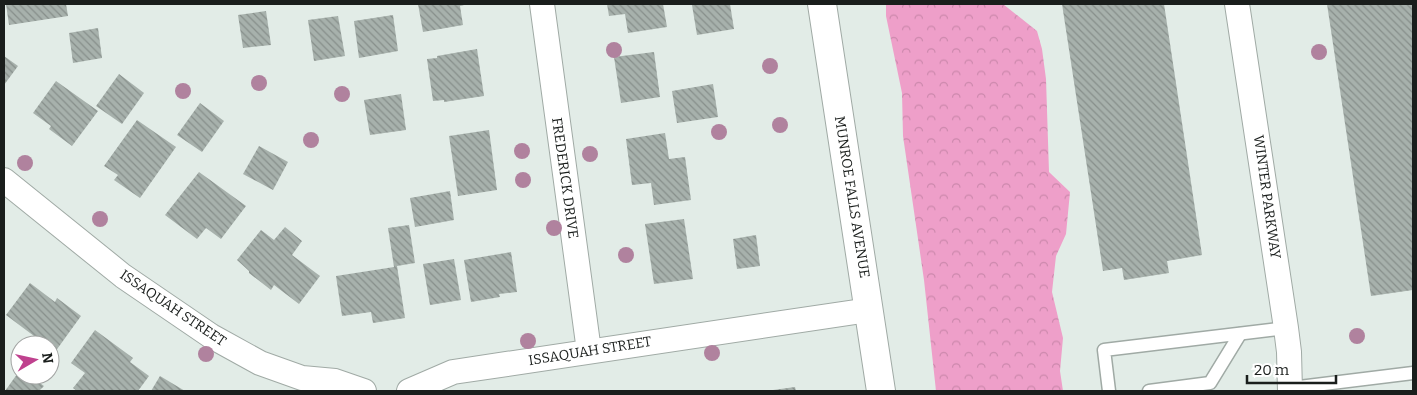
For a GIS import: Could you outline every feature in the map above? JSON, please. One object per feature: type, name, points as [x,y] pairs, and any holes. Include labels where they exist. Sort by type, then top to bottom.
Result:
[{"type":"street","name":"FREDERICK DRIVE","points":[[542,4],[589,351]]},
{"type":"street","name":"MUNROE FALLS AVENUE","points":[[822,4],[881,391]]},
{"type":"street","name":"WINTER PARKWAY","points":[[1237,4],[1286,328],[1290,390]]},
{"type":"street","name":"ISSAQUAH STREET","points":[[4,180],[123,276],[211,336],[260,363],[302,378],[336,380],[364,391]]},
{"type":"street","name":"ISSAQUAH STREET","points":[[408,391],[453,372],[869,310]]},
{"type":"lane","points":[[1109,391],[1104,350],[1286,328]]},
{"type":"lane","points":[[1149,391],[1210,383],[1240,334]]},
{"type":"lane","points":[[1290,390],[1413,373]]},
{"type":"green space","points":[[886,4],[1003,4],[1037,31],[1042,49],[1046,79],[1049,172],[1070,192],[1066,234],[1056,256],[1052,292],[1063,338],[1060,371],[1063,391],[936,391],[924,280],[903,136],[902,93],[886,16]]},
{"type":"building","points":[[6,4],[66,4],[68,16],[9,25]]},
{"type":"building","points":[[418,4],[468,4],[460,6],[463,25],[423,32]]},
{"type":"building","points":[[607,4],[663,4],[667,27],[628,33],[625,14],[609,16]]},
{"type":"building","points":[[730,4],[734,29],[697,35],[692,5]]},
{"type":"building","points":[[1062,4],[1164,4],[1202,255],[1167,261],[1169,273],[1124,280],[1122,268],[1103,271]]},
{"type":"building","points":[[1327,4],[1413,4],[1413,290],[1371,296]]},
{"type":"building","points":[[266,11],[271,45],[243,48],[238,15]]},
{"type":"building","points":[[393,15],[398,51],[359,58],[354,21]]},
{"type":"building","points":[[338,16],[345,56],[314,61],[308,20]]},
{"type":"building","points":[[98,28],[102,58],[73,63],[69,33]]},
{"type":"building","points":[[477,49],[484,96],[444,102],[444,100],[433,101],[427,59]]},
{"type":"building","points":[[654,52],[660,97],[621,103],[614,57]]},
{"type":"building","points":[[4,56],[18,66],[4,85]]},
{"type":"building","points":[[119,74],[144,93],[122,124],[96,106]]},
{"type":"building","points":[[56,81],[98,111],[72,146],[49,129],[51,126],[33,113]]},
{"type":"building","points":[[713,84],[718,117],[677,123],[672,91]]},
{"type":"building","points":[[401,94],[406,130],[370,135],[364,100]]},
{"type":"building","points":[[200,103],[224,121],[202,152],[177,135]]},
{"type":"building","points":[[137,120],[176,147],[140,198],[114,180],[118,175],[104,166]]},
{"type":"building","points":[[489,130],[497,190],[458,196],[449,136]]},
{"type":"building","points":[[665,133],[669,159],[685,157],[691,200],[654,205],[651,183],[632,185],[626,139]]},
{"type":"building","points":[[259,146],[288,162],[273,190],[243,174]]},
{"type":"building","points":[[199,172],[246,206],[221,239],[206,228],[197,239],[165,215]]},
{"type":"building","points":[[450,191],[454,220],[415,227],[410,198]]},
{"type":"building","points":[[684,219],[693,279],[654,284],[645,224]]},
{"type":"building","points":[[409,225],[415,263],[397,266],[405,318],[373,323],[371,312],[342,316],[336,276],[394,267],[388,228]]},
{"type":"building","points":[[285,227],[302,241],[292,255],[320,276],[299,304],[274,285],[271,290],[249,273],[237,260],[261,230],[274,240]]},
{"type":"building","points":[[756,235],[760,266],[737,269],[733,239]]},
{"type":"building","points":[[511,252],[517,292],[499,294],[500,297],[471,302],[464,260]]},
{"type":"building","points":[[454,259],[461,300],[430,305],[423,264]]},
{"type":"building","points":[[30,283],[55,302],[57,298],[81,316],[60,345],[60,335],[33,335],[6,315]]},
{"type":"building","points":[[95,330],[133,358],[130,362],[149,376],[138,391],[77,391],[73,388],[85,373],[71,363]]},
{"type":"building","points":[[160,376],[185,391],[151,391]]},
{"type":"building","points":[[10,384],[44,386],[39,391],[5,391]]},
{"type":"building","points":[[795,387],[796,391],[773,391],[773,390]]}]
